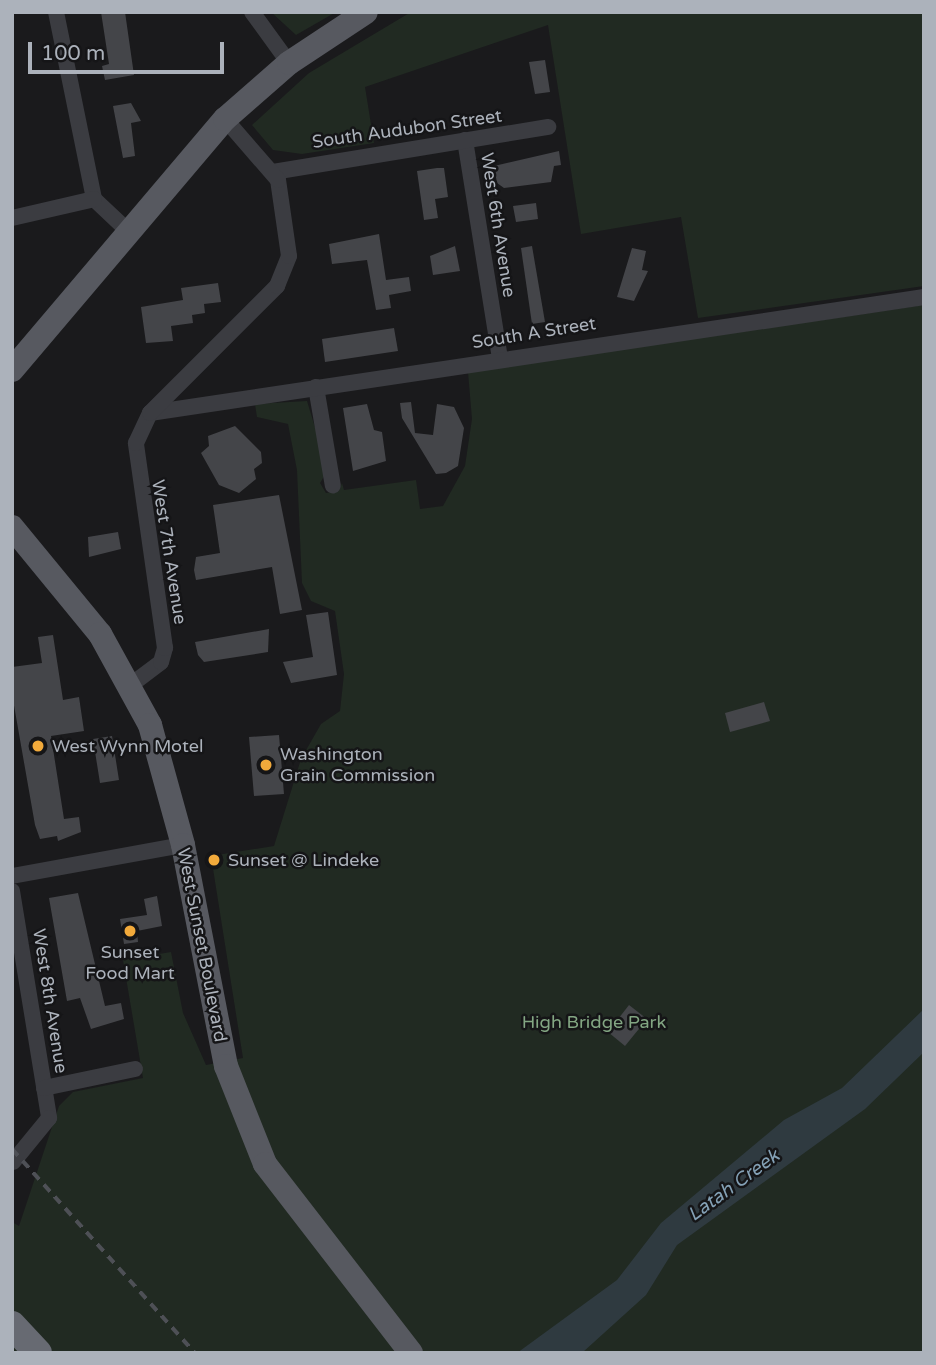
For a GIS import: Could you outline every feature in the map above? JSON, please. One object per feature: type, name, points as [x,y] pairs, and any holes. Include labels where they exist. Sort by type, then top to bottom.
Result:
[{"type":"highway","points":[[12,1325],[38,1353]]},
{"type":"main road","points":[[12,370],[225,119],[289,63],[366,12]]},
{"type":"main road","name":"West Sunset Boulevard","points":[[12,527],[65,587],[132,684],[165,769],[183,845],[226,1066],[281,1191],[411,1353]]},
{"type":"street","points":[[56,12],[94,200],[129,232]]},
{"type":"street","points":[[252,12],[289,63]]},
{"type":"street","points":[[150,413],[282,279],[289,227],[273,172],[225,119]]},
{"type":"street","name":"South Audubon Street","points":[[273,172],[548,127]]},
{"type":"street","name":"West 6th Avenue","points":[[465,140],[500,358]]},
{"type":"street","points":[[12,218],[94,200]]},
{"type":"street","name":"South A Street","points":[[150,413],[500,358],[924,297]]},
{"type":"street","points":[[316,387],[333,485]]},
{"type":"street","name":"West 7th Avenue","points":[[132,684],[165,656],[136,471],[136,443],[150,413]]},
{"type":"street","points":[[12,876],[183,845]]},
{"type":"street","name":"West 8th Avenue","points":[[12,891],[49,1118],[13,1162]]},
{"type":"street","points":[[44,1088],[135,1069]]},
{"type":"green space","points":[[271,12],[336,12],[296,35]]},
{"type":"green space","points":[[411,12],[924,12],[924,286],[698,318],[681,217],[581,234],[548,25],[365,87],[374,143],[302,154],[273,150],[252,125],[309,73]]},
{"type":"green space","name":"High Bridge Park","points":[[924,305],[924,1353],[12,1353],[12,1222],[19,1226],[59,1106],[73,1092],[143,1078],[123,960],[171,952],[183,1013],[206,1065],[243,1058],[211,856],[274,846],[301,759],[321,724],[340,711],[344,674],[335,611],[311,601],[302,583],[297,470],[288,424],[257,417],[255,404],[307,401],[328,470],[320,483],[326,493],[339,491],[342,483],[344,490],[416,480],[420,509],[443,506],[465,466],[472,419],[468,372]]},
{"type":"water","name":"Latah Creek","points":[[924,1009],[924,1052],[865,1109],[677,1245],[646,1295],[583,1352],[517,1353],[617,1280],[661,1223],[784,1120],[842,1088]]},
{"type":"building","points":[[101,12],[125,12],[134,75],[105,80],[102,66],[109,64]]},
{"type":"building","points":[[545,60],[550,92],[535,94],[529,62]]},
{"type":"building","points":[[131,103],[141,121],[131,123],[135,156],[123,158],[113,106]]},
{"type":"building","points":[[559,151],[561,165],[554,166],[551,182],[504,188],[497,183],[494,166]]},
{"type":"building","points":[[444,168],[448,197],[435,199],[438,218],[424,220],[417,171]]},
{"type":"building","points":[[536,203],[538,219],[516,222],[513,206]]},
{"type":"building","points":[[379,234],[386,280],[409,277],[411,291],[389,295],[391,308],[376,310],[367,260],[332,264],[329,244]]},
{"type":"building","points":[[455,246],[460,271],[433,275],[430,256]]},
{"type":"building","points":[[532,246],[545,322],[532,324],[521,248]]},
{"type":"building","points":[[632,248],[646,251],[642,270],[648,271],[634,301],[617,297]]},
{"type":"building","points":[[218,283],[221,302],[204,304],[205,313],[192,315],[193,323],[171,326],[173,341],[146,343],[141,307],[183,300],[181,288]]},
{"type":"building","points":[[394,328],[398,351],[325,362],[322,339]]},
{"type":"building","points":[[411,402],[415,433],[433,435],[437,404],[454,407],[464,428],[458,466],[446,473],[436,474],[402,418],[400,403]]},
{"type":"building","points":[[367,404],[374,430],[382,432],[386,461],[353,471],[343,408]]},
{"type":"building","points":[[235,426],[261,452],[262,463],[254,469],[256,479],[239,493],[219,485],[201,453],[209,446],[208,436]]},
{"type":"building","points":[[279,495],[302,610],[280,614],[272,567],[196,580],[194,570],[196,557],[220,553],[213,505]]},
{"type":"building","points":[[118,532],[121,549],[89,557],[88,537]]},
{"type":"building","points":[[328,612],[337,675],[291,683],[283,662],[313,657],[306,615]]},
{"type":"building","points":[[269,629],[268,652],[204,662],[198,655],[195,642]]},
{"type":"building","points":[[53,635],[63,700],[79,697],[84,731],[51,736],[64,819],[79,817],[81,832],[58,841],[57,836],[40,839],[35,825],[12,694],[12,667],[42,663],[38,637]]},
{"type":"building","points":[[764,702],[770,721],[730,732],[725,713]]},
{"type":"building","name":"Washington Grain Commission","points":[[279,735],[284,794],[254,796],[249,737]]},
{"type":"building","points":[[112,736],[119,780],[100,783],[93,739]]},
{"type":"building","points":[[78,893],[105,1006],[121,1003],[124,1019],[91,1029],[80,998],[67,1001],[49,898]]},
{"type":"building","points":[[157,896],[162,926],[137,931],[138,942],[124,944],[120,919],[147,915],[144,899]]},
{"type":"building","points":[[629,1005],[647,1019],[625,1046],[608,1032]]},
{"type":"railway","points":[[12,1149],[195,1353]]},
{"type":"place","name":"West Wynn Motel","points":[[38,746]]},
{"type":"place","name":"Washington Grain Commission","points":[[266,765]]},
{"type":"place","name":"Sunset @ Lindeke","points":[[214,860]]},
{"type":"place","name":"Sunset Food Mart","points":[[130,931]]}]
